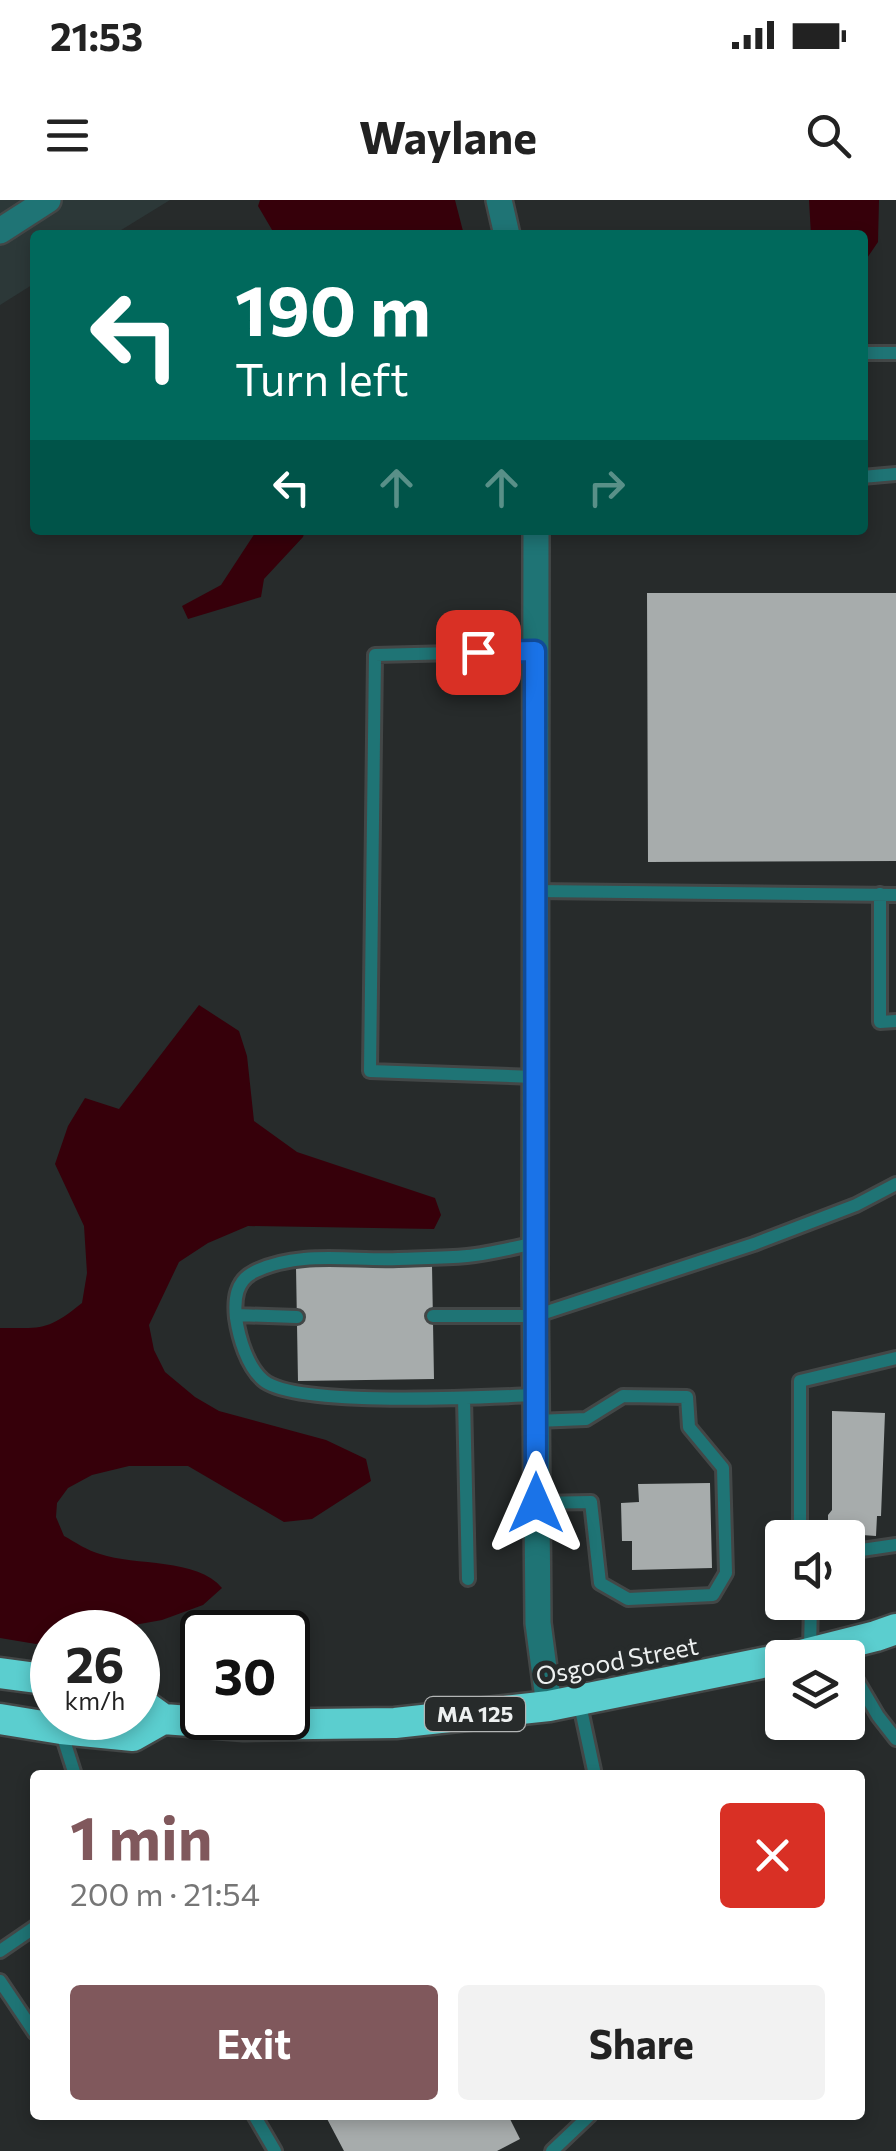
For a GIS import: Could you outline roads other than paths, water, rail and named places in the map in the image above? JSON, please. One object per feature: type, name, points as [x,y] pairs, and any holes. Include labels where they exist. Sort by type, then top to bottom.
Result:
[{"type":"highway","name":"Osgood Street","points":[[864,1640],[896,1629]]},
{"type":"highway","name":"Osgood Street","points":[[160,1721],[244,1725],[376,1723],[549,1706],[765,1666]]},
{"type":"highway","points":[[0,1673],[30,1677]]},
{"type":"highway","name":"Osgood Street","points":[[0,1719],[30,1724]]},
{"type":"street","points":[[0,231],[48,200]]},
{"type":"street","points":[[498,200],[506,230]]},
{"type":"street","points":[[536,535],[536,1503],[538,1623],[549,1706]]},
{"type":"lane","points":[[868,353],[896,354]]},
{"type":"lane","points":[[868,476],[896,474]]},
{"type":"lane","points":[[535,651],[374,655],[370,1052],[370,1071],[535,1077]]},
{"type":"lane","points":[[535,891],[896,894]]},
{"type":"lane","points":[[880,894],[880,1022],[896,1021]]},
{"type":"lane","points":[[433,1316],[535,1316],[754,1244],[856,1205],[896,1184]]},
{"type":"lane","points":[[534,1243],[470,1256],[302,1259],[266,1267],[249,1274],[236,1292],[236,1315],[243,1350],[264,1380],[290,1392],[367,1398],[464,1398],[586,1419],[623,1396],[687,1397],[689,1427],[723,1468],[726,1574],[713,1594],[628,1599],[600,1583],[591,1502],[536,1503]]},
{"type":"lane","points":[[236,1315],[297,1317]]},
{"type":"lane","points":[[800,1520],[800,1381],[896,1358]]},
{"type":"lane","points":[[464,1398],[468,1579]]},
{"type":"lane","points":[[865,1550],[896,1545]]},
{"type":"lane","points":[[579,1700],[595,1770]]},
{"type":"lane","points":[[865,1703],[896,1740]]},
{"type":"lane","points":[[64,1740],[73,1770]]},
{"type":"lane","points":[[0,1951],[30,1930]]},
{"type":"lane","points":[[0,1981],[30,2026]]},
{"type":"lane","points":[[257,2120],[274,2151]]},
{"type":"lane","points":[[552,2151],[585,2120]]}]
